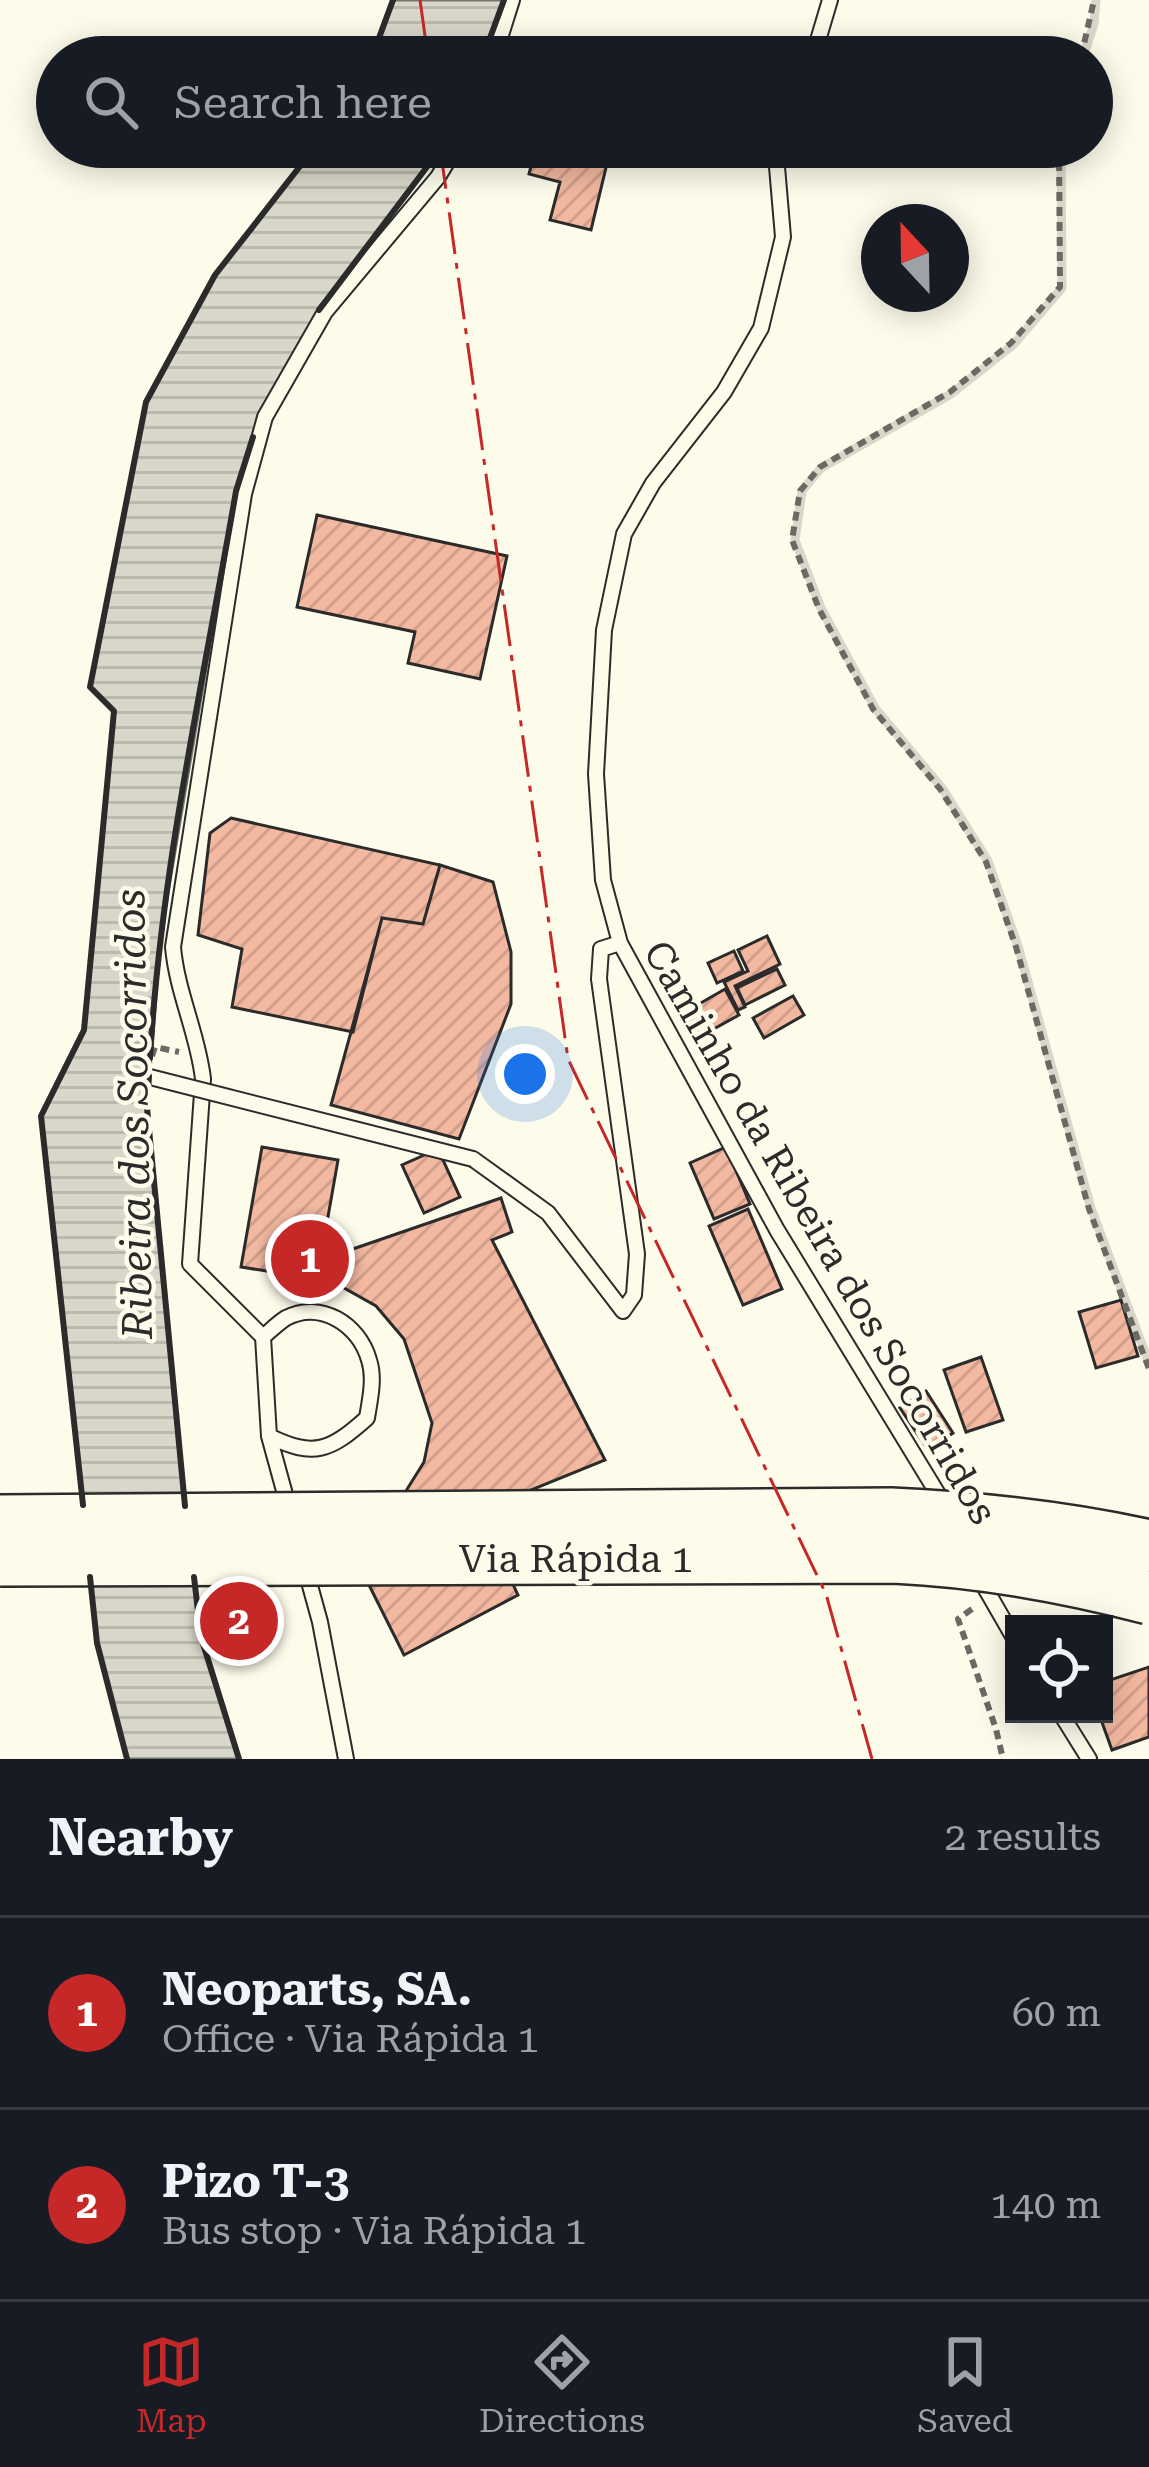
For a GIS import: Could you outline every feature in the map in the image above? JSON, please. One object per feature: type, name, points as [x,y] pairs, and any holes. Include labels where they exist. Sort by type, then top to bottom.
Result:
[{"type":"highway","name":"Via Rápida 1","points":[[0,1521],[891,1514],[979,1518],[1149,1546]]},
{"type":"highway","name":"Via Rápida 1","points":[[0,1560],[894,1557],[971,1561],[1149,1598]]},
{"type":"lane","points":[[501,36],[512,0]]},
{"type":"lane","points":[[819,36],[830,0]]},
{"type":"lane","points":[[346,1759],[320,1622],[269,1436],[263,1337],[190,1264],[203,1079],[176,982],[173,947],[244,494],[265,416],[325,312],[443,168]]},
{"type":"lane","points":[[620,943],[604,880],[596,774],[604,630],[624,534],[653,483],[724,392],[761,328],[783,237],[777,168]]},
{"type":"lane","name":"Caminho da Ribeira dos Socorridos","points":[[146,1076],[473,1159],[548,1213],[623,1311],[634,1294],[637,1254],[598,979],[602,949],[620,943],[777,1230],[932,1479],[1005,1624]]},
{"type":"lane","points":[[263,1337],[287,1317],[319,1311],[343,1321],[370,1360],[372,1389],[367,1418],[322,1448],[298,1450],[269,1436]]},
{"type":"lane","points":[[1067,1723],[1089,1759]]},
{"type":"path","points":[[1086,36],[1094,0]]},
{"type":"path","points":[[1059,168],[1060,287],[1011,343],[950,392],[820,467],[800,490],[792,540],[819,609],[873,710],[940,789],[986,862],[1016,947],[1088,1209],[1149,1369]]},
{"type":"path","points":[[146,1076],[154,1046],[200,1056]]},
{"type":"path","points":[[989,1598],[958,1619],[1003,1759]]},
{"type":"water","points":[[393,0],[504,0],[491,36],[380,36]]},
{"type":"water","name":"Ribeira dos Socorridos","points":[[299,168],[426,168],[321,306],[261,411],[236,491],[161,934],[147,1108],[201,1637],[239,1759],[127,1759],[97,1643],[41,1116],[84,1030],[114,711],[90,687],[146,402],[215,275]]},
{"type":"building","points":[[531,168],[606,168],[591,230],[550,220],[560,182],[529,174]]},
{"type":"building","points":[[317,515],[507,556],[480,679],[408,663],[415,632],[297,607]]},
{"type":"building","points":[[231,818],[440,865],[423,924],[382,918],[353,1032],[232,1007],[242,949],[198,935],[210,833]]},
{"type":"building","points":[[440,865],[493,882],[511,952],[511,1004],[459,1139],[331,1105],[382,918],[423,924]]},
{"type":"building","points":[[767,936],[780,964],[735,986],[745,1007],[738,1010],[724,982],[748,971],[738,950]]},
{"type":"building","points":[[734,951],[743,971],[717,983],[708,963]]},
{"type":"building","points":[[777,969],[785,985],[745,1005],[737,988]]},
{"type":"building","points":[[725,989],[739,1015],[701,1036],[687,1011]]},
{"type":"building","points":[[793,996],[804,1015],[764,1038],[753,1018]]},
{"type":"building","points":[[262,1147],[338,1160],[317,1279],[241,1267]]},
{"type":"building","points":[[726,1147],[750,1204],[714,1219],[690,1163]]},
{"type":"building","points":[[438,1149],[460,1197],[424,1213],[402,1165]]},
{"type":"building","points":[[501,1198],[512,1232],[492,1240],[605,1460],[479,1511],[518,1595],[404,1655],[352,1551],[396,1507],[424,1462],[432,1423],[404,1339],[376,1306],[337,1284],[347,1251]]},
{"type":"building","points":[[748,1209],[782,1289],[743,1305],[709,1226]]},
{"type":"building","points":[[1121,1300],[1138,1356],[1096,1368],[1079,1312]]},
{"type":"building","points":[[981,1357],[1003,1420],[966,1432],[944,1370]]},
{"type":"building","points":[[926,1391],[953,1433],[928,1450],[900,1408]]},
{"type":"building","points":[[1149,1667],[1149,1737],[1112,1750],[1102,1723],[1113,1723],[1113,1679]]},
{"type":"waterway","points":[[1090,36],[1096,0]]},
{"type":"waterway","points":[[1061,168],[1062,288],[1013,345],[951,394],[821,468],[802,491],[795,540],[821,608],[875,708],[942,788],[988,861],[1018,946],[1091,1208],[1149,1363]]},
{"type":"wall","points":[[380,36],[393,0]]},
{"type":"wall","points":[[491,36],[504,0]]},
{"type":"wall","points":[[83,1505],[41,1116],[84,1030],[114,711],[90,687],[146,402],[215,275],[299,168]]},
{"type":"wall","points":[[319,310],[426,168]]},
{"type":"wall","points":[[150,1058],[185,773],[236,491],[253,437]]},
{"type":"wall","points":[[149,1076],[147,1108],[185,1506]]},
{"type":"wall","points":[[90,1577],[97,1643],[127,1759]]},
{"type":"wall","points":[[194,1577],[201,1637],[239,1759]]},
{"type":"power","points":[[420,0],[425,36]]},
{"type":"power","points":[[443,168],[568,1059],[826,1594],[872,1759]]},
{"type":"place","name":"Neoparts, SA.","points":[[310,1259]]},
{"type":"place","name":"Pizo T-3","points":[[239,1621]]}]
